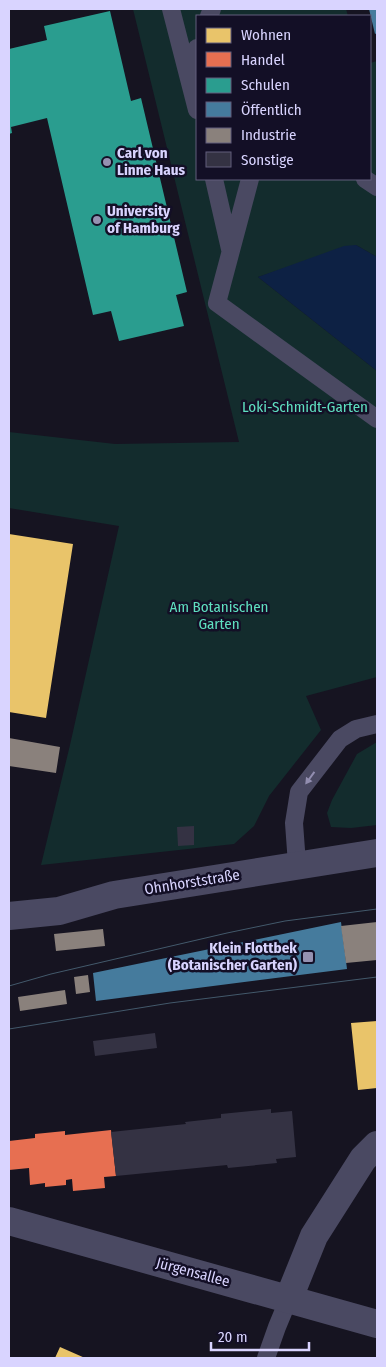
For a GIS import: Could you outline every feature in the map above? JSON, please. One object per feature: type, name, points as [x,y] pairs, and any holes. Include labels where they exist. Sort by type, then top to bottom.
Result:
[{"type":"street","name":"Ohnhorststraße","points":[[9,916],[59,911],[114,895],[377,852]]},
{"type":"street","points":[[289,1298],[314,1236],[363,1159],[377,1145]]},
{"type":"street","name":"Jürgensallee","points":[[9,1222],[289,1298],[377,1324]]},
{"type":"lane","points":[[171,9],[196,106]]},
{"type":"lane","points":[[188,72],[196,51]]},
{"type":"lane","points":[[214,180],[231,252]]},
{"type":"lane","points":[[250,180],[217,303],[377,420]]},
{"type":"lane","points":[[366,180],[377,187]]},
{"type":"lane","points":[[297,864],[294,824],[299,792],[340,739],[356,729],[377,724]]},
{"type":"lane","points":[[266,1358],[289,1298]]},
{"type":"green space","name":"Am Botanischen Garten","points":[[133,9],[346,9],[348,15],[196,15],[196,180],[371,180],[371,63],[377,61],[377,257],[356,245],[258,277],[377,371],[377,677],[306,696],[321,730],[269,796],[254,826],[234,844],[41,865],[119,526],[9,508],[9,432],[115,444],[239,442]]},
{"type":"green space","points":[[377,742],[377,825],[351,828],[331,827],[327,813],[332,800],[357,754]]},
{"type":"water","points":[[356,245],[377,257],[377,371],[258,277],[344,246]]},
{"type":"building: Wohnen","points":[[9,534],[73,544],[46,718],[9,712]]},
{"type":"building: Wohnen","points":[[377,1021],[377,1088],[358,1090],[351,1023]]},
{"type":"building: Wohnen","points":[[60,1347],[85,1358],[55,1358]]},
{"type":"building: Handel","points":[[111,1130],[116,1176],[104,1177],[105,1188],[73,1191],[72,1179],[66,1180],[66,1185],[45,1187],[45,1183],[30,1185],[29,1168],[9,1170],[9,1141],[35,1138],[35,1134],[65,1131],[65,1135]]},
{"type":"building: Schulen","name":"Carl von Linne Haus","points":[[110,11],[131,101],[141,98],[187,292],[176,295],[184,326],[119,341],[111,311],[93,315],[47,118],[11,127],[12,133],[9,134],[9,49],[47,40],[44,26]]},
{"type":"building: Öffentlich","points":[[369,9],[377,9],[377,33],[375,34],[371,15]]},
{"type":"building: Öffentlich","points":[[341,922],[347,969],[96,1001],[93,973]]},
{"type":"building: Industrie","points":[[9,738],[60,747],[56,773],[9,766]]},
{"type":"building: Industrie","points":[[377,922],[377,960],[346,963],[341,926]]},
{"type":"building: Industrie","points":[[103,929],[105,946],[56,951],[54,934]]},
{"type":"building: Industrie","points":[[88,975],[90,992],[76,994],[74,977]]},
{"type":"building: Industrie","points":[[65,990],[67,1004],[20,1011],[18,997]]},
{"type":"building: Sonstige","points":[[194,826],[194,845],[178,846],[177,827]]},
{"type":"building: Sonstige","points":[[155,1033],[157,1048],[95,1056],[93,1041]]},
{"type":"building: Sonstige","points":[[271,1109],[271,1113],[292,1111],[296,1157],[276,1159],[277,1163],[228,1168],[227,1165],[116,1176],[111,1132],[186,1124],[185,1122],[221,1118],[221,1114]]},
{"type":"tram line","points":[[9,986],[51,974],[227,933],[285,921],[377,909]]},
{"type":"tram line","points":[[9,1029],[170,1003],[377,977]]},
{"type":"place","name":"Carl von Linne Haus","points":[[107,162]]},
{"type":"place","name":"University of Hamburg","points":[[97,220]]},
{"type":"place","name":"Klein Flottbek (Botanischer Garten)","points":[[308,957]]},
{"type":"park label","name":"Loki-Schmidt-Garten","points":[[305,407]]}]
